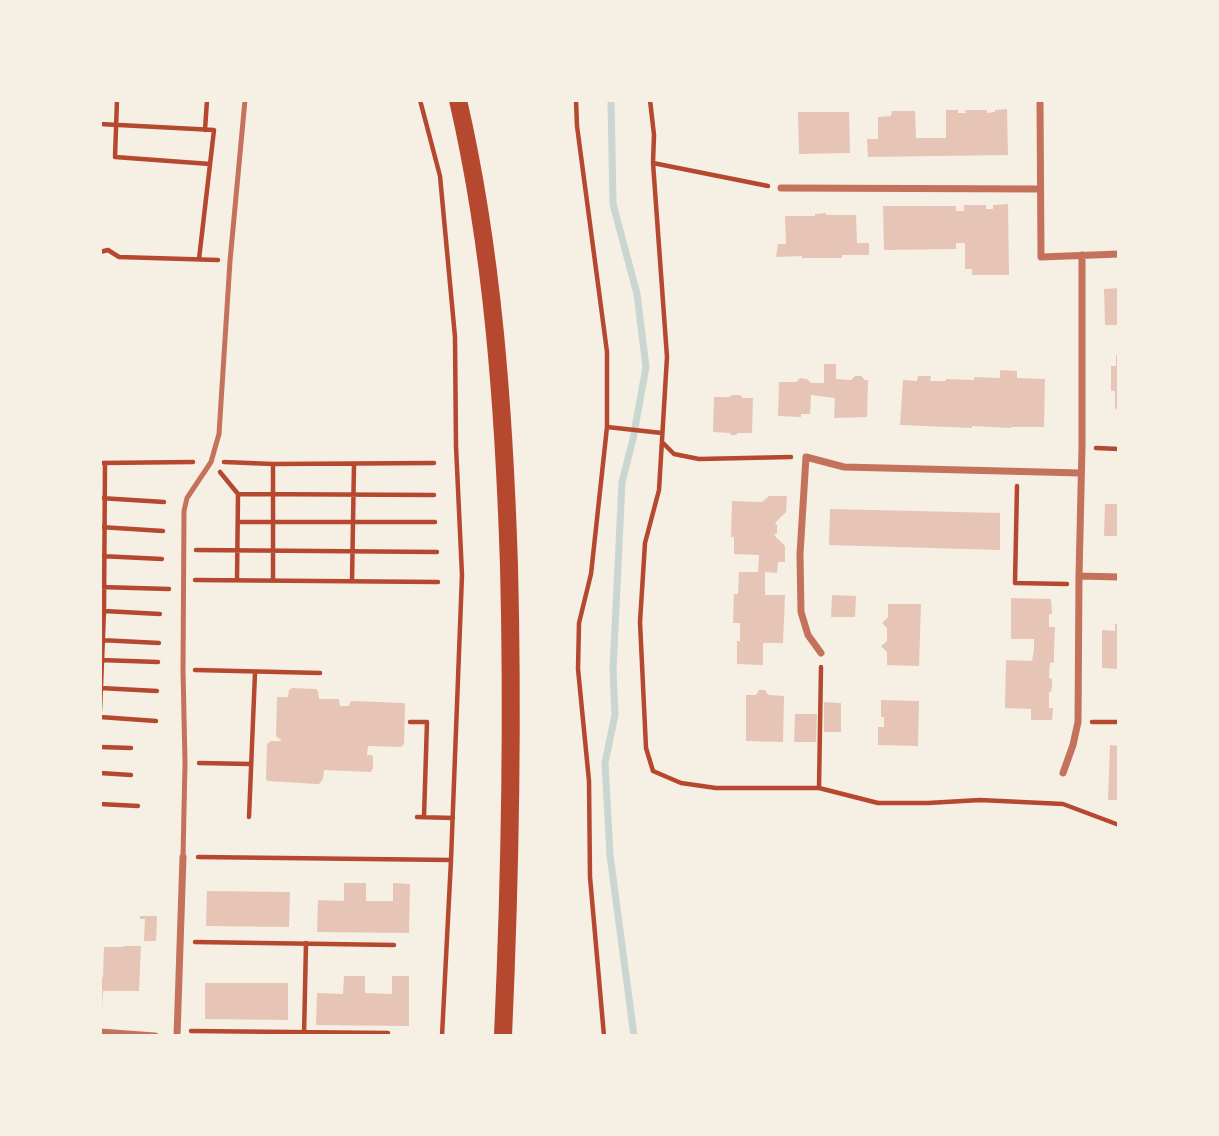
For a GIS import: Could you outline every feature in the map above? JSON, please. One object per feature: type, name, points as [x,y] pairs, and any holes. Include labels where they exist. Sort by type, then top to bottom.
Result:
[{"type":"main road","points":[[458,100],[480,207],[491,293],[507,501],[511,639],[510,795],[503,1036]]},
{"type":"street","points":[[1040,100],[1041,257],[1119,254]]},
{"type":"street","points":[[781,188],[1040,189]]},
{"type":"street","points":[[1063,773],[1078,722],[1083,255]]},
{"type":"street","points":[[821,653],[808,635],[801,612],[800,554],[806,457],[845,467],[1081,473]]},
{"type":"street","points":[[1079,580],[1119,577]]},
{"type":"street","points":[[177,1034],[183,857]]},
{"type":"street","points":[[100,1032],[155,1036]]},
{"type":"lane","points":[[183,857],[184,511],[187,498],[211,462],[219,433],[229,261],[245,100]]},
{"type":"path","points":[[117,100],[115,157],[210,164]]},
{"type":"path","points":[[205,130],[207,100]]},
{"type":"path","points":[[420,100],[440,176],[455,337],[456,446],[462,575],[452,860],[442,1036]]},
{"type":"path","points":[[576,100],[577,126],[607,352],[610,427],[591,574],[579,623],[578,669],[589,781],[590,877],[604,1036]]},
{"type":"path","points":[[650,100],[667,357],[658,432],[661,441],[659,490],[645,543],[640,622],[646,748],[653,771],[681,783],[716,788],[819,788],[878,803],[980,800],[1063,804],[1119,825]]},
{"type":"path","points":[[100,124],[214,130],[199,259]]},
{"type":"path","points":[[653,163],[781,188]]},
{"type":"path","points":[[100,252],[108,250],[119,257],[229,261]]},
{"type":"path","points":[[610,427],[658,432]]},
{"type":"path","points":[[661,441],[674,454],[699,459],[806,457]]},
{"type":"path","points":[[1082,447],[1119,449]]},
{"type":"path","points":[[211,462],[238,494],[237,580]]},
{"type":"path","points":[[100,711],[104,611],[102,463],[434,463]]},
{"type":"path","points":[[272,464],[273,580]]},
{"type":"path","points":[[352,581],[354,464]]},
{"type":"path","points":[[1018,471],[1015,583],[1079,580]]},
{"type":"path","points":[[238,494],[434,495]]},
{"type":"path","points":[[102,498],[164,502]]},
{"type":"path","points":[[238,522],[435,522]]},
{"type":"path","points":[[102,527],[163,530]]},
{"type":"path","points":[[184,550],[437,552]]},
{"type":"path","points":[[102,556],[162,559]]},
{"type":"path","points":[[184,580],[438,582]]},
{"type":"path","points":[[102,587],[184,589]]},
{"type":"path","points":[[104,611],[160,614]]},
{"type":"path","points":[[101,640],[159,643]]},
{"type":"path","points":[[819,788],[821,653]]},
{"type":"path","points":[[101,660],[158,662]]},
{"type":"path","points":[[183,670],[320,673]]},
{"type":"path","points":[[249,817],[255,673]]},
{"type":"path","points":[[100,688],[157,691]]},
{"type":"path","points":[[100,717],[156,721]]},
{"type":"path","points":[[410,722],[427,722],[420,817],[453,818]]},
{"type":"path","points":[[1078,722],[1119,722]]},
{"type":"path","points":[[100,747],[131,748]]},
{"type":"path","points":[[185,763],[251,764]]},
{"type":"path","points":[[100,773],[131,775]]},
{"type":"path","points":[[100,804],[138,806]]},
{"type":"path","points":[[183,857],[452,860]]},
{"type":"path","points":[[180,942],[394,945]]},
{"type":"path","points":[[304,1034],[306,943]]},
{"type":"path","points":[[177,1034],[388,1033]]},
{"type":"building","points":[[1007,109],[1008,155],[868,157],[867,139],[878,139],[878,117],[891,116],[892,111],[915,111],[916,138],[946,138],[946,110],[966,113],[965,110],[987,110],[987,113]]},
{"type":"building","points":[[798,112],[849,112],[850,153],[799,154]]},
{"type":"building","points":[[1008,204],[1009,275],[972,275],[972,269],[965,269],[965,243],[956,243],[956,249],[884,250],[883,206],[956,206],[956,211],[964,211],[964,205],[986,205],[986,209],[993,209],[993,205]]},
{"type":"building","points":[[826,213],[856,215],[857,243],[869,243],[869,255],[842,255],[842,258],[776,257],[778,244],[786,244],[785,216],[815,216]]},
{"type":"building","points":[[1119,288],[1119,325],[1105,325],[1104,289]]},
{"type":"building","points":[[1116,355],[1119,355],[1119,412],[1115,408],[1115,391],[1111,391],[1111,366],[1116,366]]},
{"type":"building","points":[[824,364],[836,364],[836,379],[851,380],[855,376],[861,376],[868,380],[867,417],[834,418],[835,398],[811,395],[810,414],[801,414],[801,417],[778,416],[779,382],[796,382],[800,378],[811,383],[824,383]]},
{"type":"building","points":[[1000,370],[1017,371],[1017,378],[1045,379],[1044,427],[900,425],[903,380],[917,381],[918,376],[931,376],[930,381],[974,380],[974,377],[1000,378]]},
{"type":"building","points":[[732,395],[753,398],[752,433],[731,435],[713,432],[714,397]]},
{"type":"building","points":[[769,496],[787,496],[786,512],[775,523],[777,533],[774,535],[785,546],[785,562],[778,562],[777,573],[765,572],[765,595],[785,595],[783,643],[763,643],[763,665],[737,664],[740,623],[733,623],[734,594],[738,594],[739,572],[758,572],[759,555],[734,554],[734,537],[731,537],[732,501],[762,502]]},
{"type":"building","points":[[1119,503],[1119,536],[1104,536],[1105,504]]},
{"type":"building","points":[[830,509],[1000,513],[1000,550],[829,545]]},
{"type":"building","points":[[832,595],[856,596],[855,617],[831,617]]},
{"type":"building","points":[[1011,598],[1051,599],[1049,627],[1055,627],[1054,662],[1050,663],[1049,678],[1052,679],[1049,708],[1053,708],[1052,720],[1031,720],[1031,709],[1005,708],[1006,660],[1032,661],[1034,650],[1034,639],[1011,639]]},
{"type":"building","points":[[888,604],[921,604],[919,666],[887,665],[887,652],[881,646],[887,641],[887,628],[882,623],[888,617]]},
{"type":"building","points":[[1115,624],[1119,624],[1119,669],[1102,668],[1102,630],[1115,631]]},
{"type":"building","points":[[292,688],[316,689],[319,699],[339,699],[340,706],[349,706],[353,701],[404,703],[404,744],[401,747],[368,746],[367,755],[372,755],[373,758],[371,772],[324,770],[319,784],[268,781],[267,744],[281,741],[276,736],[277,697],[288,697]]},
{"type":"building","points":[[759,690],[765,690],[768,695],[784,696],[783,742],[746,741],[746,695],[756,695]]},
{"type":"building","points":[[881,700],[919,701],[918,746],[878,745],[878,727],[884,727]]},
{"type":"building","points":[[824,702],[841,703],[841,732],[824,732]]},
{"type":"building","points":[[795,714],[817,714],[816,742],[794,742]]},
{"type":"building","points":[[1110,745],[1119,746],[1119,800],[1108,800]]},
{"type":"building","points":[[344,883],[366,883],[366,901],[393,901],[393,883],[410,884],[409,933],[317,932],[318,900],[344,901]]},
{"type":"building","points":[[207,891],[290,892],[289,927],[206,926]]},
{"type":"building","points":[[140,916],[157,916],[156,941],[144,941],[145,919],[140,919]]},
{"type":"building","points":[[141,946],[139,991],[103,991],[100,1010],[104,947]]},
{"type":"building","points":[[344,976],[365,976],[365,993],[392,994],[392,976],[409,976],[409,1026],[316,1025],[317,993],[343,994]]},
{"type":"building","points":[[205,983],[288,983],[288,1020],[205,1019]]},
{"type":"waterway","points":[[611,100],[613,204],[637,294],[646,367],[622,482],[613,670],[615,715],[605,763],[610,855],[634,1036]]}]
